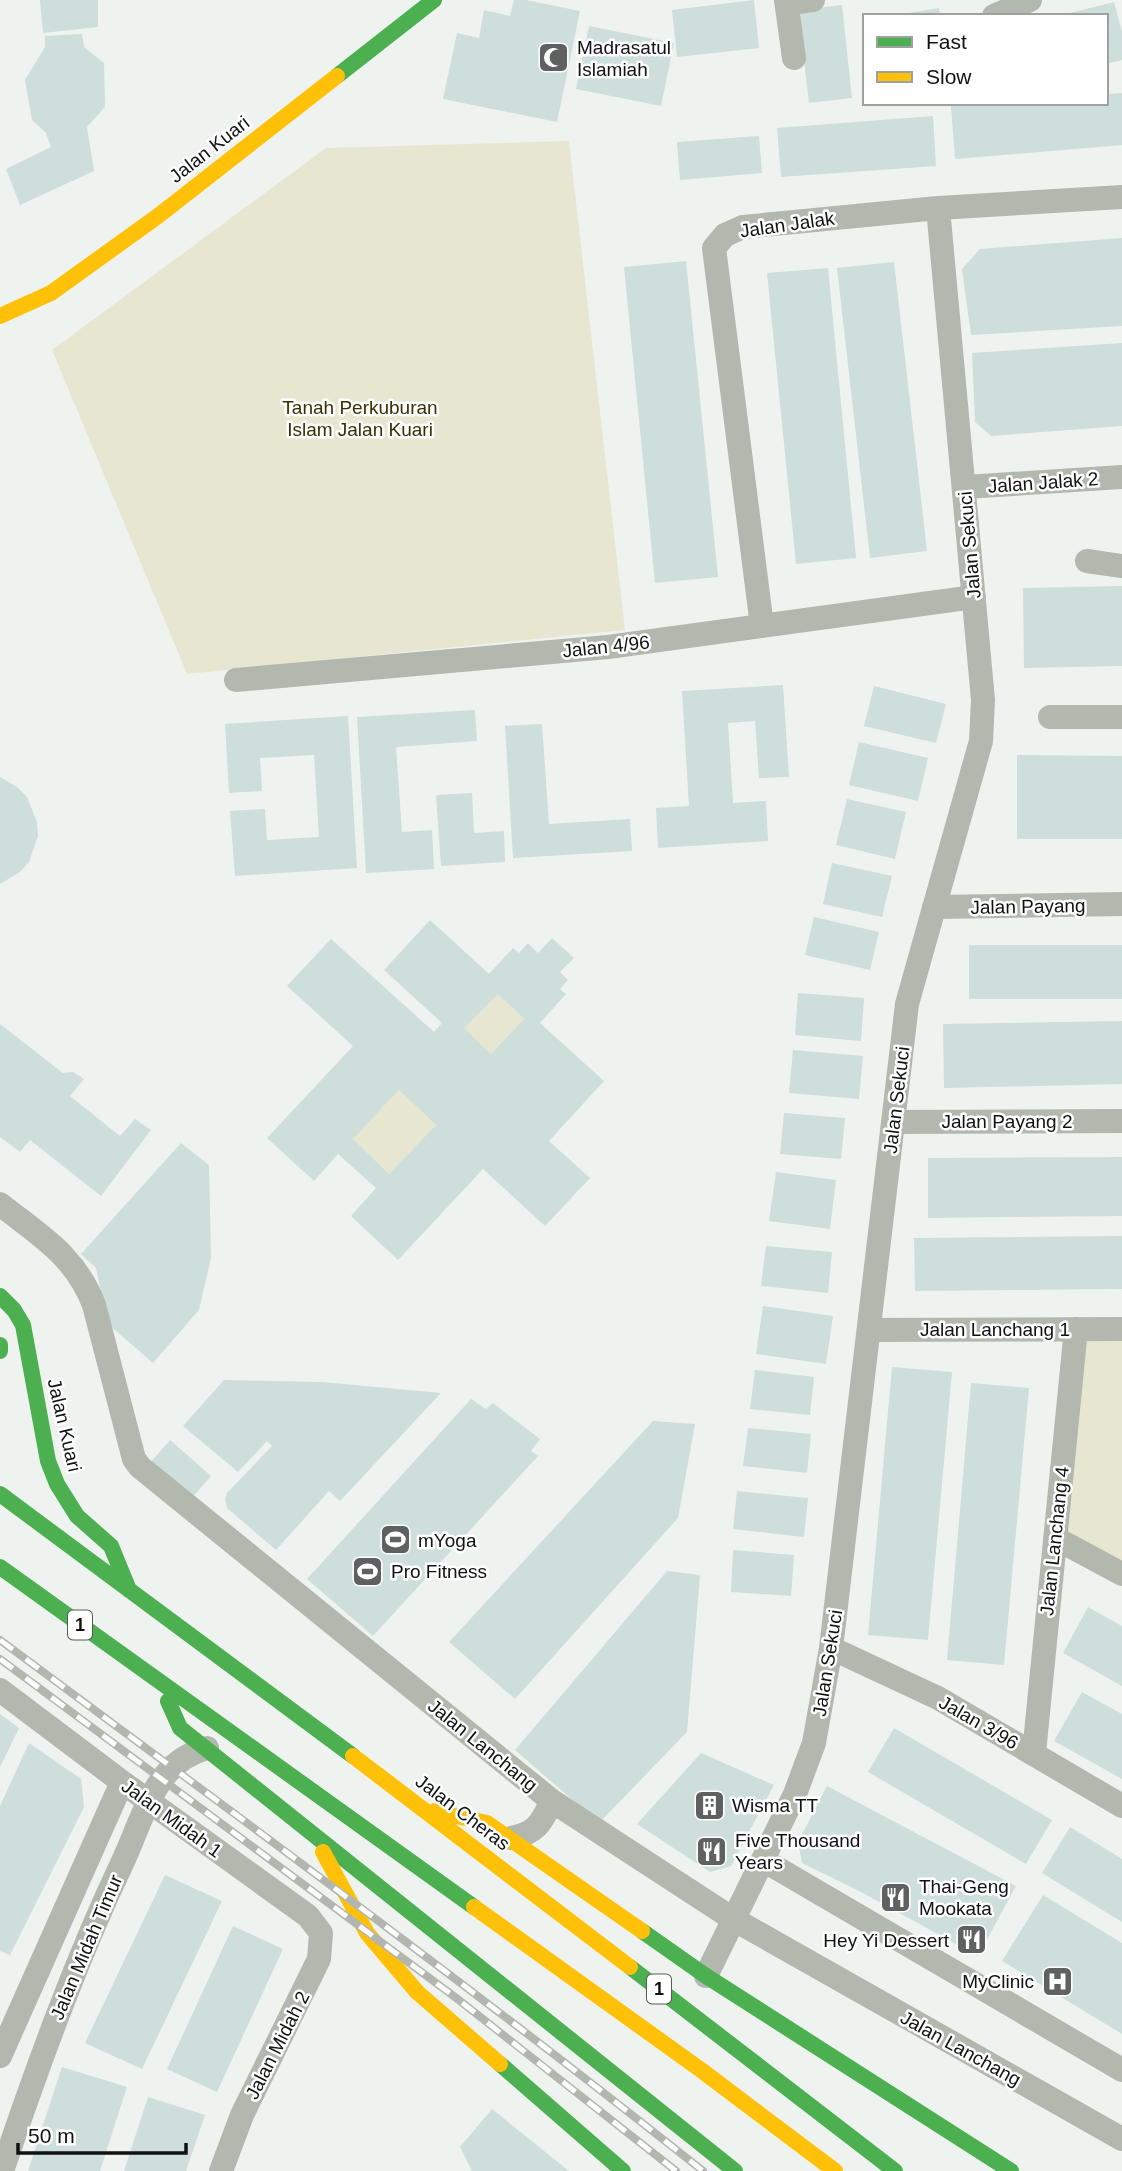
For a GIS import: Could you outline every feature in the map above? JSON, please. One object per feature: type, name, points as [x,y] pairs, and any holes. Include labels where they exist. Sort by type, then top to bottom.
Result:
[{"type":"main road","name":"Jalan Kuari","points":[[0,316],[51,293],[158,216],[434,0]]},
{"type":"main road","name":"Jalan Kuari","points":[[0,1296],[14,1310],[23,1325],[48,1461],[57,1484],[77,1516],[111,1546],[128,1590]]},
{"type":"main road","points":[[0,1345],[0,1351]]},
{"type":"main road","name":"Jalan Cheras","points":[[0,1494],[423,1808],[895,2171]]},
{"type":"main road","name":"1","points":[[0,1567],[690,2062],[835,2171]]},
{"type":"main road","points":[[160,1682],[180,1728],[735,2171]]},
{"type":"main road","points":[[423,1808],[487,1823],[706,1976],[1011,2171]]},
{"type":"main road","points":[[314,1835],[367,1933],[417,1992],[623,2171]]},
{"type":"street","points":[[794,58],[787,2],[813,0]]},
{"type":"street","points":[[998,14],[1030,0]]},
{"type":"street","name":"Jalan Jalak","points":[[762,626],[714,248],[725,235],[743,227],[938,208],[1122,197]]},
{"type":"street","name":"Jalan Sekuci","points":[[706,1976],[795,1794],[814,1744],[831,1648],[907,1004],[981,741],[983,700],[938,208]]},
{"type":"street","name":"Jalan Jalak 2","points":[[965,487],[1122,477]]},
{"type":"street","points":[[1087,561],[1122,566]]},
{"type":"street","name":"Jalan 4/96","points":[[236,680],[608,647],[974,597]]},
{"type":"street","points":[[1050,717],[1122,717]]},
{"type":"street","name":"Jalan Payang","points":[[934,907],[1122,904]]},
{"type":"street","name":"Jalan Payang 2","points":[[893,1122],[1122,1121]]},
{"type":"street","name":"Jalan Lanchang","points":[[0,1203],[67,1258],[85,1281],[94,1305],[134,1459],[140,1467],[552,1801],[733,1919],[1122,2139]]},
{"type":"street","name":"Jalan Lanchang 4","points":[[1034,1753],[1076,1329]]},
{"type":"street","name":"Jalan Lanchang 1","points":[[869,1330],[1122,1329]]},
{"type":"street","points":[[1055,1538],[1122,1574]]},
{"type":"street","name":"Jalan 3/96","points":[[831,1648],[939,1698],[1122,1806]]},
{"type":"street","name":"Jalan Midah 1","points":[[0,1690],[122,1782],[309,1916],[321,1933],[319,1959]]},
{"type":"street","name":"Jalan Midah Timur","points":[[2,2171],[45,2044],[91,1928],[150,1802],[164,1776],[176,1763],[193,1752],[207,1748]]},
{"type":"street","points":[[0,2056],[122,1782]]},
{"type":"street","points":[[511,1838],[527,1835],[541,1823],[552,1801]]},
{"type":"street","points":[[763,1860],[1122,2070]]},
{"type":"street","name":"Jalan Midah 2","points":[[221,2171],[242,2115],[319,1959]]},
{"type":"green space","name":"Tanah Perkuburan Islam Jalan Kuari","points":[[569,141],[625,630],[187,674],[52,350],[326,148]]},
{"type":"green space","points":[[498,994],[524,1019],[491,1054],[464,1028]]},
{"type":"green space","points":[[399,1090],[436,1125],[389,1174],[353,1139]]},
{"type":"green space","points":[[1076,1329],[1122,1329],[1122,1574],[1055,1538]]},
{"type":"building","points":[[40,0],[98,0],[98,27],[43,33]]},
{"type":"building","points":[[514,0],[580,11],[557,122],[443,99],[457,33],[479,38],[484,10],[510,16]]},
{"type":"building","points":[[754,0],[759,48],[677,57],[672,10]]},
{"type":"building","points":[[1114,2],[1122,32],[1122,60],[1108,64],[1108,14],[1066,14]]},
{"type":"building","points":[[842,5],[852,98],[809,103],[798,10]]},
{"type":"building","points":[[939,8],[940,14],[903,14]]},
{"type":"building","points":[[589,26],[674,43],[661,106],[576,89]]},
{"type":"building","points":[[82,34],[84,47],[104,63],[105,107],[87,127],[94,171],[20,205],[6,169],[51,147],[46,133],[32,120],[25,80],[45,47],[45,36]]},
{"type":"building","points":[[1122,93],[1122,145],[955,159],[951,106],[1108,105],[1108,94]]},
{"type":"building","points":[[933,116],[936,166],[781,177],[777,128]]},
{"type":"building","points":[[759,136],[762,173],[680,180],[677,142]]},
{"type":"building","points":[[1122,238],[1122,326],[971,335],[962,269],[980,249]]},
{"type":"building","points":[[686,261],[718,577],[655,583],[624,267]]},
{"type":"building","points":[[894,262],[927,551],[870,558],[837,268]]},
{"type":"building","points":[[828,268],[856,558],[796,564],[767,273]]},
{"type":"building","points":[[1122,343],[1122,426],[991,436],[975,422],[972,353]]},
{"type":"building","points":[[1122,586],[1122,666],[1024,668],[1023,588]]},
{"type":"building","points":[[783,685],[789,777],[759,778],[755,721],[728,723],[733,803],[766,801],[768,841],[658,848],[656,808],[689,806],[682,691]]},
{"type":"building","points":[[874,686],[946,704],[936,743],[864,726]]},
{"type":"building","points":[[475,710],[477,741],[396,747],[402,832],[432,830],[434,869],[366,873],[357,717]]},
{"type":"building","points":[[348,716],[357,868],[235,876],[230,811],[265,809],[267,840],[319,837],[314,755],[260,758],[262,791],[229,793],[225,724]]},
{"type":"building","points":[[542,724],[549,824],[630,819],[632,851],[513,858],[505,726]]},
{"type":"building","points":[[859,742],[928,758],[918,801],[849,785]]},
{"type":"building","points":[[1017,755],[1122,756],[1122,839],[1017,839]]},
{"type":"building","points":[[0,777],[27,797],[37,822],[38,836],[29,862],[20,872],[0,884]]},
{"type":"building","points":[[472,793],[474,833],[504,831],[505,862],[441,866],[436,795]]},
{"type":"building","points":[[847,799],[906,812],[895,859],[836,845]]},
{"type":"building","points":[[832,863],[892,876],[882,917],[823,904]]},
{"type":"building","points":[[814,917],[879,932],[870,970],[805,955]]},
{"type":"building","points":[[430,920],[489,974],[513,948],[519,953],[528,943],[538,953],[552,938],[574,958],[560,972],[568,980],[560,989],[566,994],[540,1023],[604,1081],[549,1141],[590,1178],[545,1226],[483,1169],[398,1260],[351,1216],[376,1188],[338,1154],[314,1181],[267,1138],[353,1046],[287,986],[331,939],[434,1032],[442,1023],[384,970]],"holes":[[[498,994],[524,1019],[491,1054],[464,1028]],[[399,1090],[436,1125],[389,1174],[353,1139]]]},
{"type":"building","points":[[969,945],[1122,945],[1122,999],[969,999]]},
{"type":"building","points":[[798,993],[864,998],[861,1041],[795,1035]]},
{"type":"building","points":[[1122,1021],[1122,1084],[944,1088],[943,1024]]},
{"type":"building","points":[[0,1024],[63,1073],[73,1072],[84,1079],[70,1096],[120,1136],[135,1119],[151,1130],[101,1196],[30,1140],[20,1152],[0,1137]]},
{"type":"building","points":[[793,1050],[863,1056],[859,1099],[789,1093]]},
{"type":"building","points":[[784,1113],[845,1118],[841,1159],[780,1154]]},
{"type":"building","points":[[181,1143],[209,1165],[211,1258],[199,1310],[153,1363],[108,1324],[96,1268],[81,1254]]},
{"type":"building","points":[[1122,1157],[1122,1216],[928,1218],[928,1158]]},
{"type":"building","points":[[776,1172],[836,1180],[830,1229],[769,1221]]},
{"type":"building","points":[[1122,1236],[1122,1289],[915,1291],[914,1238]]},
{"type":"building","points":[[766,1246],[832,1252],[828,1293],[761,1286]]},
{"type":"building","points":[[763,1306],[833,1316],[826,1364],[756,1354]]},
{"type":"building","points":[[892,1367],[952,1372],[928,1640],[868,1635]]},
{"type":"building","points":[[755,1370],[814,1377],[810,1415],[750,1409]]},
{"type":"building","points":[[224,1380],[322,1382],[441,1393],[340,1501],[329,1491],[276,1550],[227,1508],[225,1499],[227,1493],[272,1446],[267,1441],[238,1472],[183,1426]]},
{"type":"building","points":[[971,1383],[1029,1388],[1004,1665],[947,1660]]},
{"type":"building","points":[[471,1399],[486,1409],[493,1403],[540,1439],[531,1451],[538,1456],[373,1636],[307,1579]]},
{"type":"building","points":[[653,1421],[695,1424],[678,1518],[515,1699],[449,1642]]},
{"type":"building","points":[[748,1428],[811,1434],[807,1473],[743,1466]]},
{"type":"building","points":[[170,1440],[211,1476],[192,1498],[151,1462]]},
{"type":"building","points":[[737,1491],[808,1498],[804,1537],[733,1529]]},
{"type":"building","points":[[733,1550],[794,1555],[791,1596],[731,1592]]},
{"type":"building","points":[[667,1571],[700,1575],[687,1732],[599,1823],[515,1750]]},
{"type":"building","points":[[1088,1607],[1122,1626],[1122,1686],[1063,1653]]},
{"type":"building","points":[[1082,1692],[1122,1714],[1122,1779],[1054,1741]]},
{"type":"building","points":[[0,1714],[19,1728],[0,1767]]},
{"type":"building","points":[[894,1728],[1052,1820],[1026,1864],[868,1772]]},
{"type":"building","points":[[29,1743],[81,1779],[84,1807],[10,1955],[0,1951],[0,1806]]},
{"type":"building","name":"Wisma TT","points":[[701,1753],[774,1785],[731,1866],[710,1872],[637,1824]]},
{"type":"building","points":[[827,1786],[1016,1886],[978,1956],[802,1863],[798,1842]]},
{"type":"building","points":[[1070,1827],[1122,1859],[1122,1922],[1042,1873]]},
{"type":"building","points":[[165,1875],[222,1901],[142,2069],[85,2043]]},
{"type":"building","points":[[1043,1895],[1122,1943],[1122,2034],[1002,1961]]},
{"type":"building","points":[[233,1926],[283,1949],[217,2092],[167,2069]]},
{"type":"building","points":[[62,2067],[127,2087],[100,2171],[28,2171]]},
{"type":"building","points":[[148,2097],[205,2115],[186,2171],[124,2171]]},
{"type":"building","points":[[492,2109],[569,2171],[472,2171],[460,2147]]},
{"type":"railway","points":[[0,1640],[442,1969],[703,2171]]},
{"type":"railway","points":[[0,1659],[455,1997],[676,2171]]},
{"type":"traffic: fast","points":[[337,76],[434,0]]},
{"type":"traffic: fast","points":[[0,1296],[14,1310],[23,1325],[48,1461],[57,1484],[77,1516],[111,1546],[129,1590]]},
{"type":"traffic: fast","points":[[0,1345],[0,1351]]},
{"type":"traffic: fast","points":[[0,1494],[353,1756]]},
{"type":"traffic: fast","points":[[0,1567],[474,1907]]},
{"type":"traffic: fast","points":[[168,1701],[180,1728],[735,2171]]},
{"type":"traffic: fast","points":[[642,1931],[706,1976],[1011,2171]]},
{"type":"traffic: fast","points":[[630,1967],[895,2171]]},
{"type":"traffic: fast","points":[[500,2064],[623,2171]]},
{"type":"traffic: slow","points":[[0,316],[51,293],[158,216],[337,76]]},
{"type":"traffic: slow","points":[[353,1756],[630,1967]]},
{"type":"traffic: slow","points":[[435,1811],[487,1823],[642,1931]]},
{"type":"traffic: slow","points":[[323,1852],[367,1933],[417,1992],[500,2064]]},
{"type":"traffic: slow","points":[[474,1907],[701,2070],[835,2171]]},
{"type":"place","name":"Madrasatul Islamiah","points":[[554,58]]},
{"type":"place","name":"mYoga","points":[[395,1540]]},
{"type":"place","name":"Pro Fitness","points":[[368,1571]]},
{"type":"place","name":"Wisma TT","points":[[709,1805]]},
{"type":"place","name":"Five Thousand Years","points":[[712,1851]]},
{"type":"place","name":"Thai-Geng Mookata","points":[[896,1897]]},
{"type":"place","name":"Hey Yi Dessert","points":[[972,1940]]},
{"type":"place","name":"MyClinic","points":[[1057,1981]]}]
